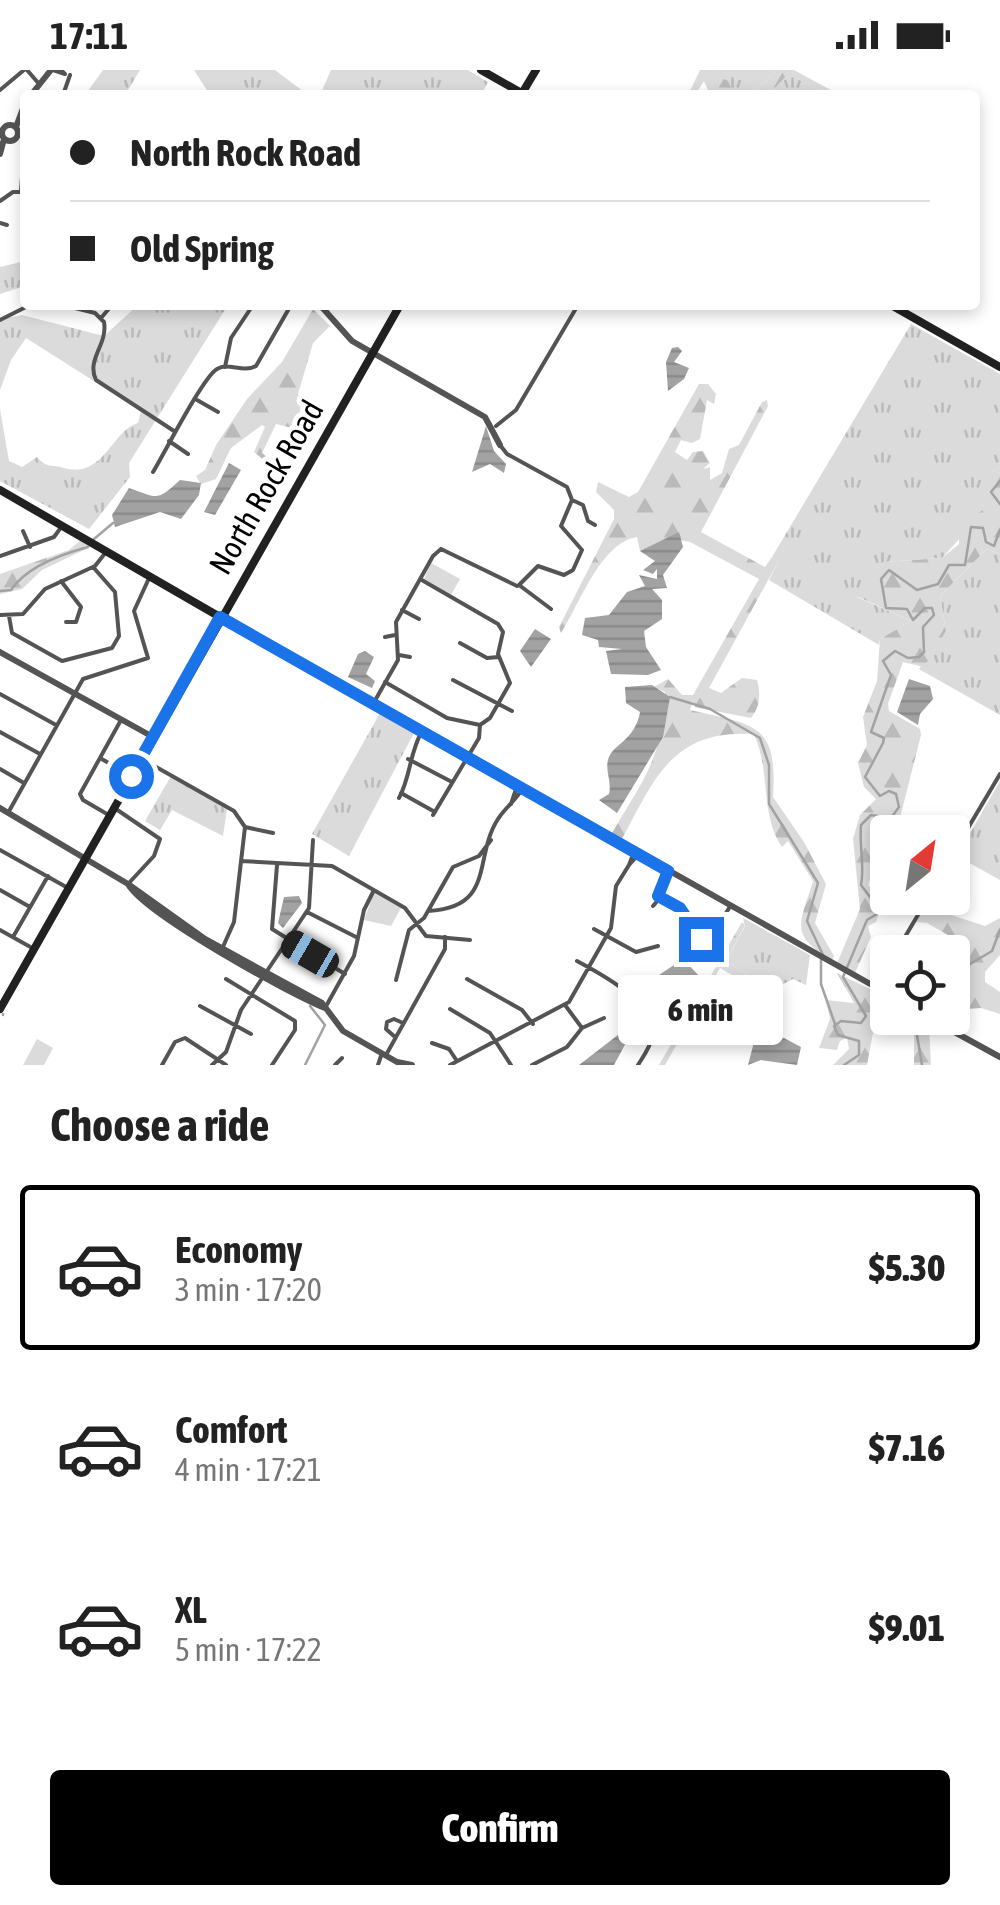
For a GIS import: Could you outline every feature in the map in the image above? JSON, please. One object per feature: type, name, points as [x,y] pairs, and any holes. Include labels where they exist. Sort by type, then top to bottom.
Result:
[{"type":"main road","points":[[480,70],[492,73],[516,90]]},
{"type":"main road","points":[[525,90],[536,70]]},
{"type":"main road","points":[[510,86],[530,80]]},
{"type":"main road","name":"North Rock Road","points":[[0,1009],[397,310]]},
{"type":"main road","points":[[901,310],[1000,368]]},
{"type":"main road","points":[[1,495],[220,617]]},
{"type":"street","points":[[36,90],[52,70],[78,72]]},
{"type":"street","points":[[0,90],[27,71],[41,84]]},
{"type":"street","points":[[9,136],[20,113]]},
{"type":"street","points":[[0,222],[7,225]]},
{"type":"street","points":[[78,310],[101,318]]},
{"type":"street","points":[[101,318],[108,310]]},
{"type":"street","points":[[224,367],[231,338],[250,310]]},
{"type":"street","points":[[153,472],[174,431],[214,372],[224,367],[243,371],[259,363],[288,310]]},
{"type":"street","points":[[324,310],[345,334],[485,416],[506,453],[567,487],[572,500],[561,526],[582,550],[575,568],[563,575],[538,566],[519,585]]},
{"type":"street","points":[[496,426],[516,410],[575,310]]},
{"type":"street","points":[[101,318],[105,339],[94,360],[95,378],[174,431]]},
{"type":"street","points":[[374,351],[485,413],[496,426],[500,445]]},
{"type":"street","points":[[197,400],[218,412]]},
{"type":"street","points":[[168,441],[188,454]]},
{"type":"street","points":[[572,500],[584,505],[586,519],[596,524]]},
{"type":"street","points":[[0,556],[56,535],[62,526]]},
{"type":"street","points":[[23,531],[30,547]]},
{"type":"street","points":[[373,704],[399,655],[395,635],[402,610],[441,548],[505,584],[519,585],[551,609]]},
{"type":"street","points":[[0,615],[24,614],[42,591],[92,567],[106,552]]},
{"type":"street","points":[[9,616],[12,633],[62,661],[110,649],[119,638],[115,592],[92,567]]},
{"type":"street","points":[[150,576],[134,611],[148,658],[91,674],[74,694],[4,811],[86,857],[221,950],[325,1008],[338,1028],[412,1065]]},
{"type":"street","points":[[385,682],[447,718],[480,725],[489,720],[510,680],[498,656],[505,632],[498,624],[420,579]]},
{"type":"street","points":[[61,581],[81,607],[78,619],[66,622]]},
{"type":"street","points":[[402,610],[418,619]]},
{"type":"street","points":[[220,617],[870,984]]},
{"type":"street","points":[[385,637],[395,635]]},
{"type":"street","points":[[460,642],[486,657],[498,656]]},
{"type":"street","points":[[0,652],[153,737]]},
{"type":"street","points":[[399,655],[410,656]]},
{"type":"street","points":[[452,680],[512,711]]},
{"type":"street","points":[[0,694],[56,725]]},
{"type":"street","points":[[122,720],[80,798],[160,839],[154,856],[128,884]]},
{"type":"street","points":[[422,731],[408,759],[408,780],[400,795],[434,814],[479,738],[480,725]]},
{"type":"street","points":[[0,732],[40,754]]},
{"type":"street","points":[[100,758],[131,776]]},
{"type":"street","points":[[141,758],[235,812],[245,827],[232,928],[221,950]]},
{"type":"street","points":[[408,759],[452,782]]},
{"type":"street","points":[[0,769],[24,783]]},
{"type":"street","points":[[970,825],[1000,774]]},
{"type":"street","points":[[428,911],[464,902],[486,860],[497,820],[520,787]]},
{"type":"street","points":[[245,827],[273,833]]},
{"type":"street","points":[[212,1065],[220,1060],[234,1026],[284,940],[307,912],[313,894],[313,840]]},
{"type":"street","points":[[396,980],[406,934],[428,911],[456,864],[479,856],[491,840]]},
{"type":"street","points":[[0,850],[68,888]]},
{"type":"street","points":[[450,1065],[565,1004],[606,936],[614,918],[616,886],[636,854]]},
{"type":"street","points":[[479,856],[486,860]]},
{"type":"street","points":[[241,861],[332,866],[405,908],[430,938],[470,940]]},
{"type":"street","points":[[277,865],[271,922],[284,940],[344,974]]},
{"type":"street","points":[[668,871],[658,890],[660,898],[680,908],[694,933],[704,939]]},
{"type":"street","points":[[13,937],[48,876]]},
{"type":"street","points":[[0,890],[30,907]]},
{"type":"street","points":[[325,1008],[344,974],[365,905],[374,890]]},
{"type":"street","points":[[653,906],[660,898]]},
{"type":"street","points":[[434,902],[439,911]]},
{"type":"street","points":[[704,939],[714,934],[731,906]]},
{"type":"street","points":[[307,912],[358,937]]},
{"type":"street","points":[[594,929],[636,952],[658,946]]},
{"type":"street","points":[[0,930],[34,949]]},
{"type":"street","points":[[378,1065],[445,949],[445,938]]},
{"type":"street","points":[[704,939],[704,948]]},
{"type":"street","points":[[577,960],[627,990],[652,1030],[652,1039],[638,1065]]},
{"type":"street","points":[[467,978],[522,1010],[533,1024]]},
{"type":"street","points":[[226,980],[295,1022],[272,1065]]},
{"type":"street","points":[[565,1004],[582,1028]]},
{"type":"street","points":[[200,1006],[251,1034]]},
{"type":"street","points":[[450,1009],[486,1029],[511,1065]]},
{"type":"street","points":[[532,1065],[567,1047],[582,1028],[604,1018]]},
{"type":"street","points":[[394,1040],[386,1022],[394,1019],[403,1023]]},
{"type":"street","points":[[961,1035],[1000,1057]]},
{"type":"street","points":[[162,1065],[175,1042],[185,1038],[226,1065]]},
{"type":"street","points":[[432,1043],[449,1049],[457,1061]]},
{"type":"street","points":[[467,1056],[471,1065]]},
{"type":"street","points":[[335,1065],[342,1058]]},
{"type":"green space","points":[[103,70],[140,70],[128,90],[89,90]]},
{"type":"green space","points":[[194,70],[275,70],[301,90],[207,90]]},
{"type":"green space","points":[[331,70],[468,70],[488,82],[484,90],[322,90]]},
{"type":"green space","points":[[700,70],[719,70],[716,75],[728,81],[732,90],[708,90],[704,81],[698,90],[690,90]]},
{"type":"green space","points":[[719,70],[777,70],[756,90],[729,90],[715,75]]},
{"type":"green space","points":[[777,70],[794,70],[831,90],[818,90],[788,74],[773,90],[756,90]]},
{"type":"green space","points":[[788,73],[818,90],[773,90]]},
{"type":"green space","points":[[20,262],[20,288],[0,294],[0,267]]},
{"type":"green space","points":[[133,310],[225,310],[129,463],[130,477],[89,529],[0,481],[0,409],[9,461],[22,467],[37,457],[47,465],[78,470],[98,461],[121,435],[138,423],[141,411],[26,338],[11,360],[0,390],[0,319],[22,315],[104,336]]},
{"type":"green space","points":[[314,310],[330,326],[313,343],[298,394],[314,420],[308,432],[276,424],[262,453],[269,458],[265,461],[254,452],[265,427],[262,425],[231,448],[216,479],[201,484],[196,476],[205,470],[216,445],[247,399],[282,362]]},
{"type":"green space","points":[[911,324],[1000,374],[1000,467],[989,473],[991,504],[942,558],[884,562],[857,597],[911,621],[880,639],[879,645],[769,580],[778,562],[772,557]]},
{"type":"green space","points":[[699,384],[708,384],[716,394],[714,404],[707,400],[700,439],[692,443],[681,440],[675,452],[687,460],[693,452],[703,451],[710,463],[703,469],[710,467],[710,480],[722,473],[729,449],[739,445],[762,402],[767,400],[768,406],[701,532],[765,567],[772,557],[778,562],[709,688],[721,693],[742,678],[757,680],[759,700],[754,714],[751,718],[695,707],[693,701],[690,710],[746,724],[766,740],[771,754],[773,797],[804,842],[826,884],[815,923],[834,956],[832,960],[803,934],[802,916],[813,881],[788,841],[782,847],[775,835],[754,734],[726,735],[685,749],[657,777],[622,839],[612,833],[656,751],[665,692],[654,687],[668,679],[682,695],[693,695],[759,579],[690,542],[668,538],[640,551],[637,537],[612,550],[592,576],[561,633],[559,627],[614,519],[614,510],[596,492],[598,482],[629,497],[638,492]]},
{"type":"green space","points":[[1000,467],[1000,554],[987,549],[940,596],[946,631],[924,667],[903,662],[888,704],[889,711],[920,729],[921,735],[901,815],[870,815],[870,915],[878,915],[876,922],[868,926],[870,939],[855,973],[837,963],[860,909],[853,839],[860,815],[876,799],[864,787],[858,763],[867,745],[863,717],[877,681],[880,639],[911,621],[856,596],[884,562],[942,558],[959,544],[964,524],[991,504],[983,489],[989,473]]},
{"type":"green space","points":[[81,540],[90,547],[42,570],[22,589],[0,594],[0,574],[69,550]]},
{"type":"green space","points":[[987,549],[1000,554],[1000,715],[919,669],[946,631],[940,596]]},
{"type":"green space","points":[[431,563],[460,579],[451,595],[424,579]]},
{"type":"green space","points":[[380,713],[414,733],[349,856],[312,834]]},
{"type":"green space","points":[[171,776],[227,809],[223,836],[172,810],[160,830],[145,821]]},
{"type":"green space","points":[[1000,781],[1000,880],[970,863],[970,833]]},
{"type":"green space","points":[[374,892],[401,908],[391,926],[364,920]]},
{"type":"green space","points":[[920,915],[951,915],[985,926],[1000,918],[1000,955],[985,972],[985,982],[1000,992],[1000,1014],[970,1009],[970,935],[948,935],[927,923],[916,922]]},
{"type":"green space","points":[[743,918],[810,955],[806,985],[793,979],[780,986],[770,981],[765,986],[726,961],[745,926]]},
{"type":"green space","points":[[742,922],[745,925],[726,961],[779,995],[780,1003],[720,968],[665,1065],[659,1065]]},
{"type":"green space","points":[[837,973],[870,989],[872,1035],[867,1065],[833,1065],[849,1049],[847,1038],[840,1041],[837,1050],[819,1048],[830,1019],[826,1000],[854,1003]]},
{"type":"green space","points":[[914,1035],[929,1035],[931,1065],[914,1065]]},
{"type":"green space","points":[[37,1039],[53,1048],[44,1065],[23,1065]]},
{"type":"shaded area","points":[[672,348],[682,351],[674,362],[689,368],[684,379],[668,391],[666,362]]},
{"type":"shaded area","points":[[486,426],[494,451],[506,464],[504,473],[490,464],[472,472]]},
{"type":"shaded area","points":[[229,463],[241,470],[215,515],[204,512]]},
{"type":"shaded area","points":[[180,480],[201,483],[199,495],[181,519],[160,512],[115,527],[112,515],[129,488],[156,496]]},
{"type":"shaded area","points":[[679,532],[683,547],[663,575],[667,588],[652,589],[662,600],[662,619],[644,631],[646,647],[661,670],[648,675],[611,674],[606,651],[622,649],[599,647],[598,640],[582,635],[585,618],[609,615],[627,592],[645,586],[639,575],[657,579],[657,569],[653,574],[643,570],[655,561],[640,551]]},
{"type":"shaded area","points":[[535,629],[551,639],[531,667],[520,651]]},
{"type":"shaded area","points":[[365,651],[374,657],[366,674],[375,681],[372,688],[348,677],[358,654]]},
{"type":"shaded area","points":[[909,679],[930,686],[933,699],[920,714],[918,725],[897,712]]},
{"type":"shaded area","points":[[652,685],[670,697],[663,737],[617,813],[599,800],[609,794],[610,755],[629,736],[640,712],[626,703],[625,687]]},
{"type":"shaded area","points":[[299,896],[302,903],[283,928],[278,923],[284,897]]},
{"type":"shaded area","points":[[683,959],[702,979],[671,1013],[650,981]]},
{"type":"shaded area","points":[[743,1008],[767,1040],[784,1038],[801,1047],[797,1065],[761,1060],[748,1065],[754,1042],[739,1015]]},
{"type":"shaded area","points":[[623,1031],[628,1039],[614,1065],[579,1065]]},
{"type":"waterway","points":[[1000,481],[991,492],[1000,504]]},
{"type":"waterway","points":[[94,539],[113,523]]},
{"type":"waterway","points":[[844,1065],[859,1055],[859,1041],[838,1035],[834,1026],[841,1021],[861,1023],[866,1016],[843,977],[867,920],[877,914],[876,905],[861,885],[861,825],[871,815],[891,818],[899,807],[896,794],[889,791],[880,796],[865,777],[884,738],[871,732],[891,675],[883,661],[895,651],[908,658],[919,657],[924,652],[923,627],[934,615],[932,608],[925,608],[913,620],[907,609],[886,608],[881,579],[889,570],[917,590],[938,584],[949,565],[965,565],[971,527],[983,528],[986,542],[994,546],[1000,530]]},
{"type":"waterway","points":[[0,591],[11,590],[26,574],[46,562],[88,547]]},
{"type":"waterway","points":[[670,697],[710,709],[760,738],[769,765],[769,804],[818,883],[807,921],[823,955]]},
{"type":"waterway","points":[[970,964],[992,951],[1000,930]]},
{"type":"waterway","points":[[821,960],[821,984],[835,1024]]},
{"type":"waterway","points":[[305,1065],[325,1025],[310,1006]]},
{"type":"waterway","points":[[917,1035],[922,1065]]},
{"type":"route","points":[[131,776],[220,617],[668,871],[658,896],[680,908],[701,939]]}]
